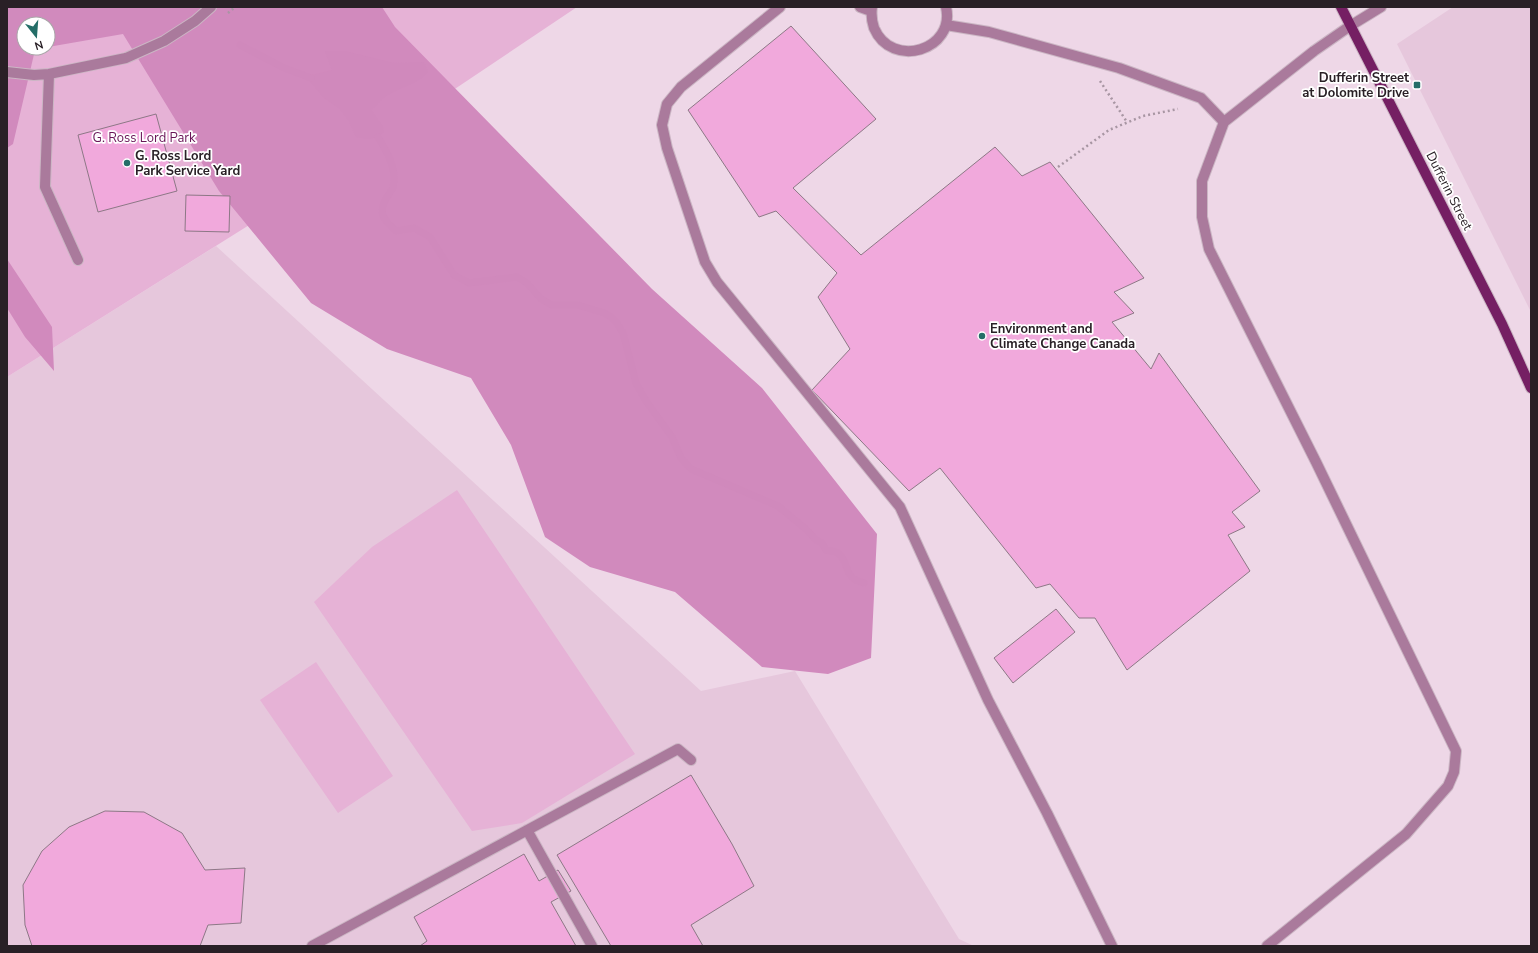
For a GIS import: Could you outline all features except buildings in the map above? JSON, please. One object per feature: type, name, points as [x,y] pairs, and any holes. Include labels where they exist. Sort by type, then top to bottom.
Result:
[{"type":"main road","name":"Dufferin Street","points":[[1341,7],[1502,324],[1531,388]]},
{"type":"street","points":[[7,72],[34,75],[49,74],[126,58],[164,41],[195,21],[211,7]]},
{"type":"street","points":[[780,7],[681,87],[667,104],[662,125],[667,148],[705,262],[717,282],[900,507],[988,700],[1047,813],[1112,946]]},
{"type":"street","points":[[860,7],[872,9],[872,23],[877,34],[886,44],[902,51],[921,50],[932,44],[941,36],[946,25],[946,7]]},
{"type":"street","points":[[1267,946],[1406,834],[1448,786],[1454,772],[1456,751],[1316,462],[1208,249],[1202,217],[1202,181],[1224,122],[1314,51],[1381,7]]},
{"type":"street","points":[[946,25],[989,32],[1084,57],[1119,68],[1201,98],[1224,122]]},
{"type":"street","points":[[49,74],[45,187],[78,260]]},
{"type":"street","points":[[312,946],[678,749],[691,760]]},
{"type":"street","points":[[527,830],[592,946]]},
{"type":"path","points":[[1084,57],[1127,122]]},
{"type":"path","points":[[1058,167],[1109,130],[1127,122],[1143,116],[1208,105]]},
{"type":"shaded area","points":[[7,7],[382,7],[395,27],[652,289],[762,388],[877,534],[871,658],[828,674],[762,667],[675,592],[590,567],[545,537],[511,445],[471,378],[387,349],[311,303],[219,191],[123,34],[56,46],[56,16],[16,16],[16,56],[34,56],[13,144],[7,148]]},
{"type":"shaded area","points":[[1453,7],[1531,7],[1531,312],[1397,44]]},
{"type":"shaded area","points":[[325,51],[345,51],[394,63],[424,62],[428,72],[419,80],[383,98],[371,110],[383,127],[384,132],[374,138],[360,138],[356,137],[349,121],[340,109],[324,98],[310,81],[312,75],[332,70]]},
{"type":"shaded area","points":[[216,246],[701,691],[795,671],[959,939],[974,946],[7,946],[7,377]]},
{"type":"shaded area","points":[[7,259],[52,327],[54,371],[25,337],[7,308]]},
{"type":"green space","name":"G. Ross Lord Park","points":[[7,7],[577,7],[289,200],[7,377]]},
{"type":"green space","points":[[457,490],[635,754],[522,823],[472,831],[314,602],[372,547]]},
{"type":"green space","points":[[316,662],[393,776],[338,813],[260,700]]},
{"type":"waterway","points":[[240,45],[284,68],[311,78]]},
{"type":"waterway","points":[[378,137],[390,160],[394,174],[393,187],[384,203],[382,212],[385,220],[396,231],[414,228],[430,237],[454,275],[469,283],[517,277],[527,283],[541,299],[552,305],[578,305],[604,313],[611,317],[623,333],[636,383],[646,401],[672,437],[681,458],[691,469],[778,506],[807,530],[816,540],[822,543],[826,550],[838,553],[842,557],[852,578],[864,583]]},
{"type":"place","name":"Dufferin Street at Dolomite Drive","points":[[1417,85]]},
{"type":"place","name":"G. Ross Lord Park Service Yard","points":[[127,163]]},
{"type":"place","name":"Environment and Climate Change Canada","points":[[982,336]]}]
